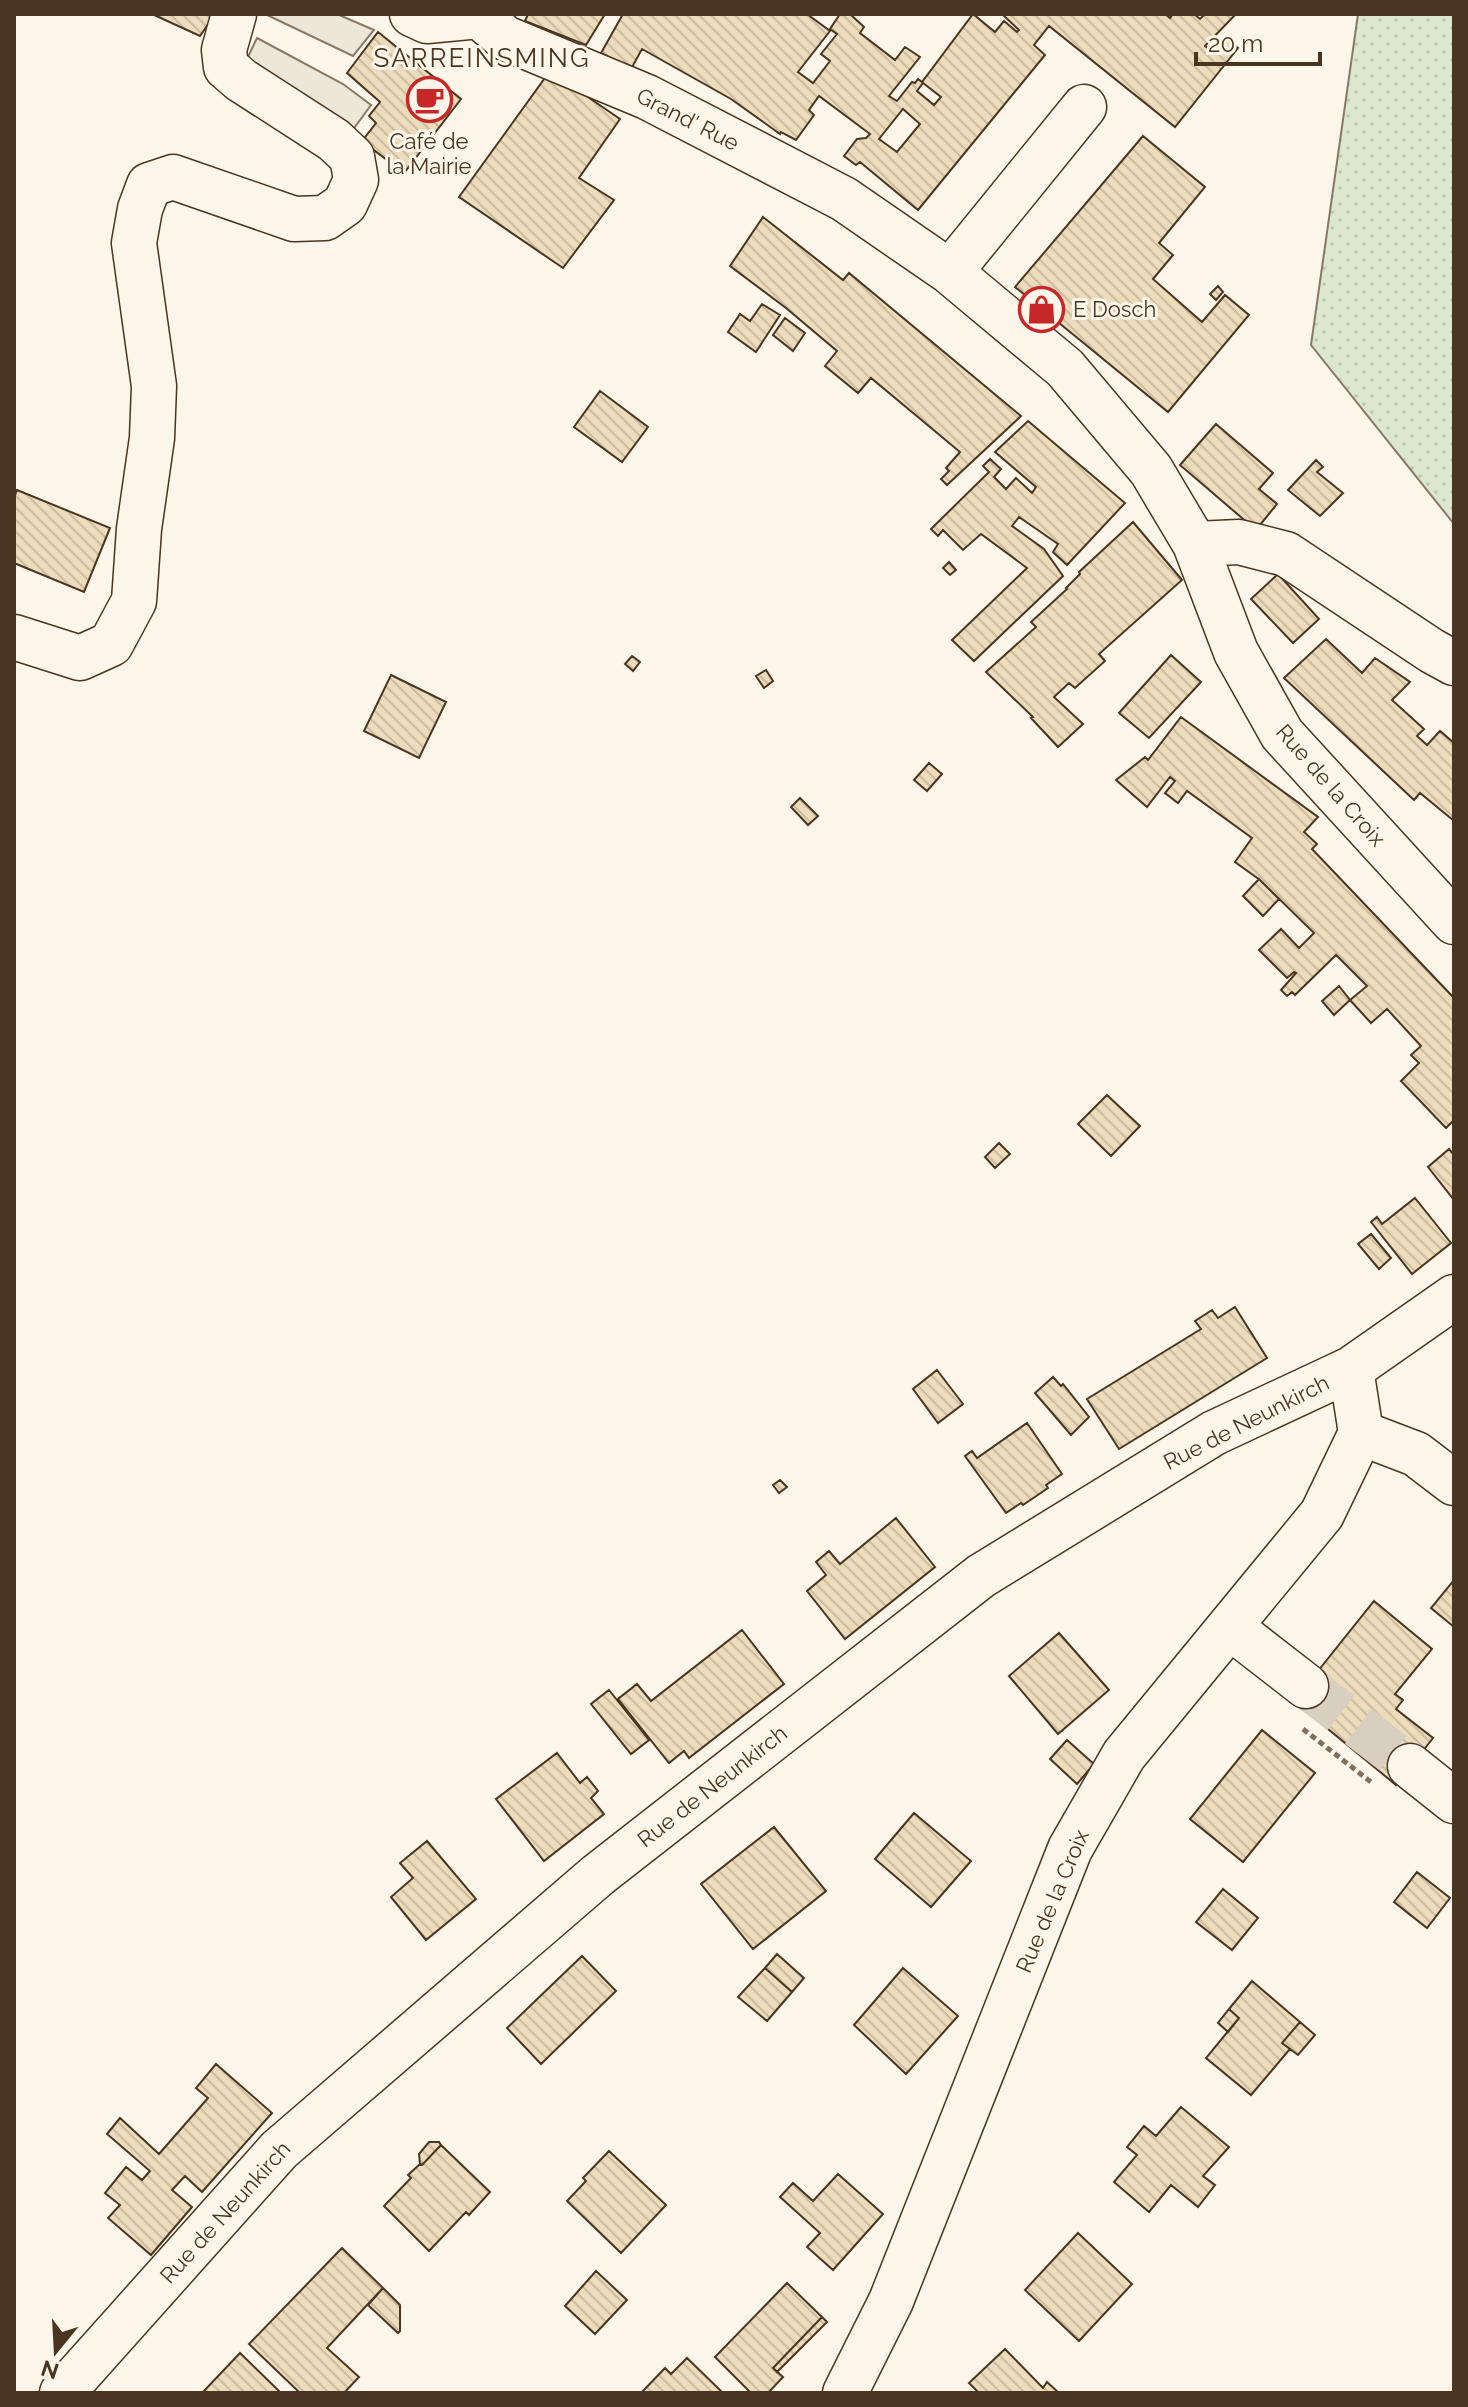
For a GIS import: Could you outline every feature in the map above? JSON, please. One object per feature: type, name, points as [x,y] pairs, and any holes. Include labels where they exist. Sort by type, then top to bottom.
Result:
[{"type":"street","points":[[14,637],[80,658],[111,644],[134,601],[139,529],[152,438],[154,386],[134,243],[140,209],[149,185],[173,177],[294,219],[325,218],[345,204],[356,180],[352,157],[334,140],[226,67],[224,50],[234,14]]},
{"type":"street","name":"Grand' Rue","points":[[412,14],[427,21],[480,15],[505,38],[647,97],[844,199],[950,272],[1065,368],[1151,470],[1195,544]]},
{"type":"street","points":[[950,272],[1084,107]]},
{"type":"street","points":[[1195,544],[1239,542],[1286,554],[1454,663]]},
{"type":"street","name":"Rue de la Croix","points":[[1195,544],[1236,652],[1282,734],[1454,922]]},
{"type":"street","name":"Rue de Neunkirch","points":[[62,2393],[279,2150],[598,1875],[981,1576],[1214,1433],[1351,1369],[1454,1297]]},
{"type":"street","points":[[1351,1369],[1361,1433],[1416,1454],[1454,1483]]},
{"type":"street","name":"Rue de la Croix","points":[[845,2393],[891,2301],[1070,1849],[1124,1755],[1322,1514],[1361,1433]]},
{"type":"street","points":[[1230,1627],[1300,1704]]},
{"type":"street","points":[[1395,1778],[1454,1801]]},
{"type":"path","points":[[1300,1704],[1395,1778]]},
{"type":"green space","points":[[1358,14],[1454,14],[1454,524],[1311,345]]},
{"type":"shaded area","points":[[265,14],[337,14],[374,30],[353,56]]},
{"type":"shaded area","points":[[257,38],[343,84],[371,105],[352,131],[244,65]]},
{"type":"building","points":[[152,14],[215,14],[200,36]]},
{"type":"building","points":[[528,14],[605,14],[586,45],[525,21]]},
{"type":"building","points":[[623,14],[807,14],[830,31],[798,72],[813,83],[830,61],[821,54],[837,34],[830,29],[840,14],[850,14],[864,27],[860,33],[895,60],[905,47],[920,57],[889,96],[897,101],[912,82],[918,79],[922,82],[973,14],[995,32],[1004,21],[1017,32],[1019,30],[1002,14],[1165,14],[1170,18],[1173,14],[1194,14],[1200,19],[1205,14],[1236,14],[1205,46],[1212,52],[1224,37],[1238,48],[1175,127],[1049,26],[1034,45],[1045,55],[918,210],[860,162],[856,165],[844,156],[857,139],[870,134],[819,96],[809,110],[814,115],[796,140],[780,134],[731,99],[642,49],[631,69],[601,53]],"holes":[[[923,83],[941,97],[934,105],[917,91]],[[903,109],[920,124],[897,152],[879,139]]]},
{"type":"building","points":[[378,32],[461,99],[404,173],[362,141],[376,123],[369,116],[380,102],[347,73]]},
{"type":"building","points":[[550,71],[620,119],[579,178],[614,200],[563,268],[459,197]]},
{"type":"building","points":[[1143,136],[1205,187],[1159,243],[1173,255],[1153,279],[1202,322],[1225,295],[1249,315],[1168,412],[1015,287]]},
{"type":"building","points":[[763,217],[843,280],[849,273],[1021,416],[947,485],[941,479],[960,452],[871,378],[858,393],[825,366],[837,351],[730,266]]},
{"type":"building","points":[[1218,286],[1223,292],[1216,300],[1210,294]]},
{"type":"building","points":[[762,304],[780,315],[756,352],[728,332],[740,314],[750,321]]},
{"type":"building","points":[[785,318],[805,333],[793,351],[773,335]]},
{"type":"building","points":[[600,391],[648,427],[622,462],[574,427]]},
{"type":"building","points":[[1028,421],[1125,503],[1067,565],[1053,552],[1058,544],[1019,517],[1012,526],[1044,549],[1063,576],[974,661],[952,640],[1027,568],[981,534],[963,550],[943,530],[938,536],[931,529],[989,472],[983,466],[990,459],[1001,469],[994,477],[1006,489],[1016,478],[1032,493],[1036,487],[995,452]]},
{"type":"building","points":[[1216,424],[1273,473],[1259,489],[1277,504],[1256,530],[1180,465]]},
{"type":"building","points":[[1316,460],[1323,467],[1317,472],[1343,493],[1320,516],[1288,490]]},
{"type":"building","points":[[17,490],[110,528],[84,592],[14,563],[14,498]]},
{"type":"building","points":[[1133,522],[1182,580],[1099,654],[1105,661],[1075,688],[1069,683],[1054,697],[1083,724],[1058,747],[1033,717],[986,672],[1036,627],[1031,622]]},
{"type":"building","points":[[949,562],[956,570],[950,575],[943,568]]},
{"type":"building","points":[[1278,574],[1319,619],[1293,643],[1251,599]]},
{"type":"building","points":[[1326,639],[1362,673],[1375,658],[1410,682],[1392,700],[1424,729],[1417,736],[1427,745],[1440,731],[1454,743],[1454,821],[1420,793],[1414,800],[1284,678]]},
{"type":"building","points":[[1171,655],[1201,682],[1149,738],[1119,713]]},
{"type":"building","points":[[632,656],[640,662],[633,671],[625,664]]},
{"type":"building","points":[[766,670],[773,681],[764,688],[756,676]]},
{"type":"building","points":[[391,675],[446,702],[419,758],[364,731]]},
{"type":"building","points":[[1181,717],[1318,817],[1304,832],[1317,844],[1312,849],[1454,998],[1454,1120],[1446,1128],[1401,1081],[1419,1063],[1411,1055],[1421,1046],[1387,1009],[1371,1023],[1350,1000],[1367,986],[1336,955],[1295,995],[1292,992],[1287,996],[1281,990],[1296,973],[1287,978],[1259,950],[1281,929],[1299,948],[1314,933],[1260,880],[1235,862],[1252,838],[1187,791],[1178,803],[1165,793],[1175,781],[1170,777],[1147,807],[1116,780],[1145,757],[1148,760]]},
{"type":"building","points":[[929,763],[942,774],[927,791],[914,780]]},
{"type":"building","points":[[800,798],[818,816],[808,825],[791,807]]},
{"type":"building","points":[[1259,879],[1279,899],[1263,916],[1243,896]]},
{"type":"building","points":[[1339,986],[1350,1000],[1334,1015],[1322,1001]]},
{"type":"building","points":[[1107,1095],[1140,1126],[1111,1156],[1078,1124]]},
{"type":"building","points":[[999,1143],[1010,1154],[995,1168],[985,1157]]},
{"type":"building","points":[[1449,1149],[1454,1155],[1454,1200],[1428,1167]]},
{"type":"building","points":[[1415,1198],[1451,1243],[1412,1274],[1371,1222],[1377,1217],[1382,1224]]},
{"type":"building","points":[[1371,1234],[1391,1258],[1379,1269],[1358,1244]]},
{"type":"building","points":[[1235,1307],[1267,1358],[1119,1449],[1087,1399],[1201,1329],[1195,1321],[1212,1310],[1218,1318]]},
{"type":"building","points":[[937,1370],[963,1404],[938,1423],[913,1389]]},
{"type":"building","points":[[1053,1377],[1061,1386],[1063,1384],[1089,1417],[1071,1435],[1035,1393]]},
{"type":"building","points":[[1027,1423],[1062,1474],[1046,1485],[1048,1488],[1006,1513],[965,1456],[972,1451],[977,1458]]},
{"type":"building","points":[[780,1480],[787,1487],[779,1493],[773,1485]]},
{"type":"building","points":[[896,1518],[935,1567],[845,1639],[807,1591],[826,1575],[816,1562],[829,1551],[840,1564]]},
{"type":"building","points":[[1454,1580],[1454,1627],[1431,1608]]},
{"type":"building","points":[[1374,1601],[1432,1649],[1395,1694],[1403,1700],[1396,1709],[1433,1738],[1396,1785],[1294,1701]]},
{"type":"building","points":[[742,1630],[784,1684],[689,1758],[684,1751],[669,1763],[618,1699],[637,1684],[651,1701]]},
{"type":"building","points":[[1059,1633],[1109,1690],[1058,1734],[1009,1676]]},
{"type":"building","points":[[609,1690],[649,1740],[631,1754],[591,1704]]},
{"type":"building","points":[[1262,1730],[1315,1773],[1243,1862],[1190,1819]]},
{"type":"building","points":[[1067,1740],[1094,1764],[1077,1784],[1050,1759]]},
{"type":"building","points":[[557,1753],[580,1783],[587,1777],[598,1791],[591,1798],[604,1814],[544,1861],[496,1799]]},
{"type":"building","points":[[914,1813],[971,1861],[931,1907],[875,1859]]},
{"type":"building","points":[[774,1827],[826,1891],[753,1949],[701,1884]]},
{"type":"building","points":[[427,1841],[476,1899],[426,1940],[391,1897],[413,1878],[400,1863]]},
{"type":"building","points":[[1417,1872],[1450,1898],[1427,1928],[1394,1902]]},
{"type":"building","points":[[1223,1889],[1258,1918],[1232,1950],[1196,1922]]},
{"type":"building","points":[[777,1954],[804,1978],[792,1992],[765,1968]]},
{"type":"building","points":[[582,1956],[616,1991],[541,2064],[507,2028]]},
{"type":"building","points":[[765,1968],[792,1992],[767,2021],[738,1997]]},
{"type":"building","points":[[903,1968],[958,2016],[906,2074],[854,2025]]},
{"type":"building","points":[[1252,1981],[1300,2022],[1282,2043],[1290,2049],[1251,2095],[1206,2058],[1239,2018],[1229,2009]]},
{"type":"building","points":[[1229,2009],[1239,2018],[1228,2032],[1218,2023]]},
{"type":"building","points":[[1300,2022],[1315,2035],[1298,2055],[1282,2043]]},
{"type":"building","points":[[216,2064],[272,2113],[202,2192],[185,2176],[172,2190],[192,2207],[151,2255],[108,2218],[120,2205],[105,2193],[126,2167],[142,2180],[150,2171],[107,2134],[120,2118],[159,2154],[208,2098],[196,2088]]},
{"type":"building","points":[[1181,2107],[1229,2147],[1203,2176],[1215,2185],[1198,2207],[1171,2185],[1149,2212],[1114,2182],[1137,2155],[1127,2147],[1144,2126],[1156,2136]]},
{"type":"building","points":[[429,2142],[439,2142],[441,2145],[422,2165],[419,2154]]},
{"type":"building","points":[[441,2145],[490,2192],[429,2251],[384,2206],[411,2178],[408,2175]]},
{"type":"building","points":[[609,2151],[666,2205],[621,2253],[567,2201],[586,2181],[583,2178]]},
{"type":"building","points":[[838,2174],[883,2214],[833,2270],[807,2247],[820,2233],[780,2197],[793,2183],[813,2201]]},
{"type":"building","points":[[1078,2233],[1132,2284],[1079,2341],[1025,2290]]},
{"type":"building","points":[[342,2248],[383,2288],[327,2348],[359,2377],[344,2393],[300,2393],[249,2344]]},
{"type":"building","points":[[596,2271],[627,2300],[595,2334],[565,2306]]},
{"type":"building","points":[[787,2283],[822,2317],[773,2368],[783,2377],[768,2393],[751,2393],[715,2357]]},
{"type":"building","points":[[383,2288],[400,2305],[398,2333],[368,2305]]},
{"type":"building","points":[[822,2317],[827,2322],[777,2372],[773,2368]]},
{"type":"building","points":[[1005,2349],[1043,2388],[1047,2382],[1059,2393],[979,2393],[969,2383]]},
{"type":"building","points":[[240,2353],[281,2393],[202,2393]]},
{"type":"building","points":[[687,2358],[723,2393],[641,2393],[665,2368],[671,2374]]},
{"type":"tunnel","points":[[1306,1686],[1410,1766]]},
{"type":"place","name":"Café de la Mairie","points":[[429,100]]},
{"type":"place","name":"E Dosch","points":[[1042,309]]},
{"type":"district","name":"SARREINSMING","points":[[482,58]]}]
